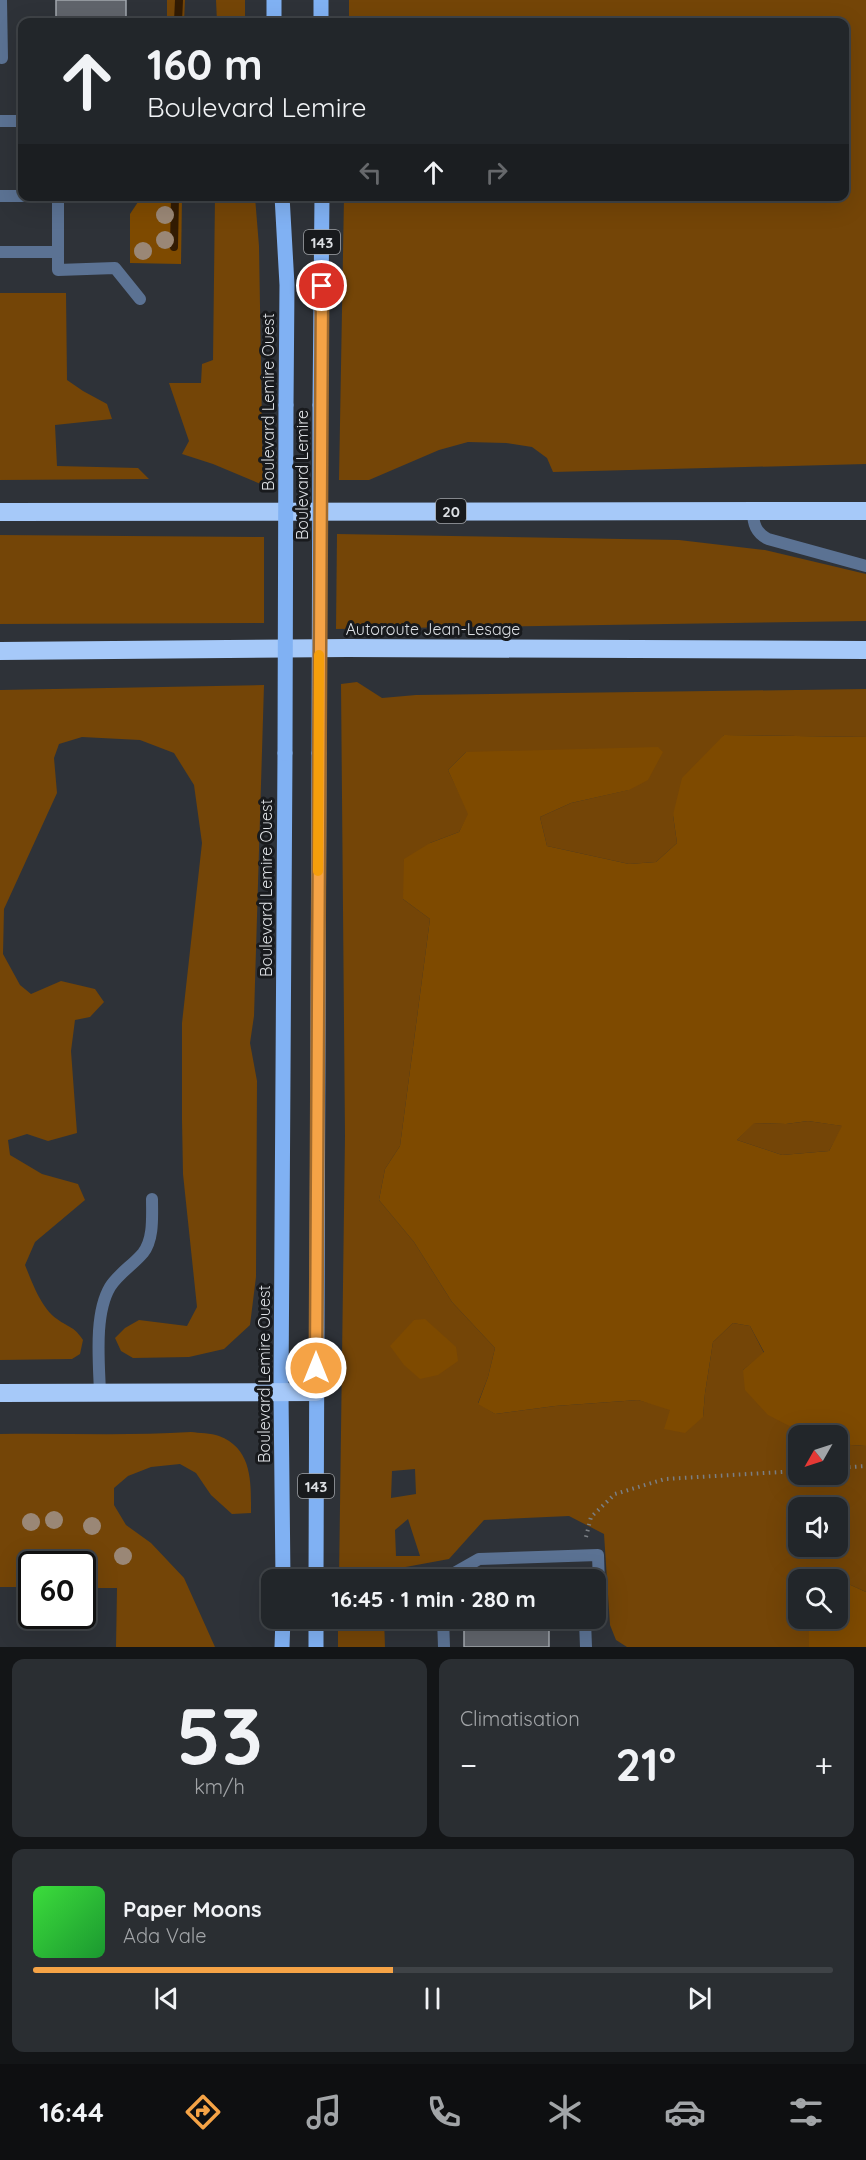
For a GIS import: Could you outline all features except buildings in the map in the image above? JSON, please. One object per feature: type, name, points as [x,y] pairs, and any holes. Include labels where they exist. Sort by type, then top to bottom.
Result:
[{"type":"highway","name":"20","points":[[0,512],[866,510]]},
{"type":"highway","name":"Autoroute Jean-Lesage","points":[[0,651],[394,648],[866,650]]},
{"type":"highway","points":[[0,1393],[316,1392]]},
{"type":"main road","points":[[274,0],[274,18]]},
{"type":"main road","points":[[321,0],[321,18]]},
{"type":"main road","name":"Boulevard Lemire Ouest","points":[[282,201],[287,285],[281,1393],[283,1569]]},
{"type":"main road","name":"Boulevard Lemire","points":[[316,1392],[322,201]]},
{"type":"main road","name":"143","points":[[316,1392],[316,1569]]},
{"type":"main road","points":[[282,1647],[283,1629]]},
{"type":"main road","points":[[316,1629],[316,1647]]},
{"type":"lane","points":[[1,0],[2,58]]},
{"type":"lane","points":[[0,121],[18,121]]},
{"type":"lane","points":[[0,196],[18,196]]},
{"type":"lane","points":[[58,201],[58,270],[115,268],[140,299]]},
{"type":"lane","points":[[0,252],[58,252]]},
{"type":"lane","points":[[753,511],[754,525],[768,539],[866,566]]},
{"type":"lane","points":[[100,1393],[99,1332],[102,1311],[110,1287],[143,1253],[149,1243],[152,1199]]},
{"type":"lane","points":[[461,1569],[479,1559],[598,1555],[598,1569]]},
{"type":"lane","points":[[443,1629],[444,1647]]},
{"type":"lane","points":[[585,1629],[586,1647]]},
{"type":"path","points":[[848,1467],[866,1466]]},
{"type":"path","points":[[584,1556],[585,1540],[591,1517],[615,1494],[665,1479],[788,1472]]},
{"type":"shaded area","points":[[167,0],[185,0],[184,18],[167,18]]},
{"type":"shaded area","points":[[216,0],[245,0],[245,18],[217,18]]},
{"type":"shaded area","points":[[349,0],[866,0],[866,464],[553,472],[547,458],[532,447],[506,443],[468,442],[439,450],[369,480],[339,480],[344,201],[849,201],[849,18],[349,18]]},
{"type":"shaded area","points":[[139,201],[182,201],[181,264],[130,263],[130,214]]},
{"type":"shaded area","points":[[215,201],[255,201],[259,246],[263,485],[182,454],[189,441],[169,383],[201,383],[202,364],[213,360]]},
{"type":"shaded area","points":[[0,293],[66,293],[67,380],[107,404],[112,419],[55,425],[57,466],[138,468],[149,479],[0,480]]},
{"type":"shaded area","points":[[337,534],[679,540],[765,550],[866,574],[866,621],[336,629]]},
{"type":"shaded area","points":[[0,535],[264,537],[264,623],[0,624]]},
{"type":"shaded area","points":[[357,682],[382,698],[416,695],[866,689],[866,737],[724,735],[673,815],[677,843],[656,862],[629,864],[547,846],[540,817],[571,803],[628,790],[466,752],[448,770],[469,814],[459,832],[430,843],[403,899],[430,919],[400,1146],[385,1169],[379,1200],[414,1242],[452,1302],[495,1348],[488,1377],[478,1403],[495,1414],[555,1406],[638,1400],[703,1417],[713,1342],[733,1323],[750,1326],[764,1353],[743,1370],[794,1425],[788,1425],[788,1485],[848,1485],[848,1445],[866,1446],[866,1592],[848,1584],[848,1569],[788,1569],[788,1629],[809,1629],[809,1647],[627,1647],[616,1640],[610,1625],[604,1534],[569,1516],[484,1520],[449,1559],[395,1569],[339,1569],[345,1136],[341,684]],"holes":[[[415,1469],[416,1494],[391,1498],[392,1471]],[[408,1519],[420,1556],[396,1556],[395,1530]]]},
{"type":"shaded area","points":[[264,685],[254,1016],[250,1043],[257,1081],[256,1277],[250,1325],[224,1349],[189,1357],[133,1358],[121,1351],[115,1338],[125,1328],[139,1320],[187,1326],[197,1307],[183,1174],[182,1023],[202,843],[194,785],[174,753],[140,740],[82,737],[59,744],[54,758],[57,793],[4,909],[3,954],[20,985],[31,994],[61,981],[95,989],[104,1002],[90,1017],[75,1020],[71,1051],[77,1133],[48,1141],[27,1134],[8,1140],[10,1155],[42,1174],[78,1184],[85,1200],[35,1242],[25,1265],[46,1308],[80,1335],[83,1340],[80,1354],[72,1359],[0,1360],[0,690]]},
{"type":"shaded area","points":[[724,735],[866,737],[866,1446],[848,1445],[848,1425],[788,1425],[768,1415],[745,1390],[743,1370],[764,1352],[750,1326],[733,1323],[713,1342],[703,1417],[685,1433],[664,1429],[670,1410],[638,1400],[555,1406],[495,1414],[478,1404],[495,1348],[452,1302],[414,1242],[379,1200],[385,1169],[400,1146],[430,919],[403,899],[404,859],[430,843],[459,832],[468,814],[448,770],[466,752],[658,747],[663,752],[648,780],[629,790],[571,803],[540,817],[547,846],[629,864],[656,862],[677,843],[673,815],[682,778]],"holes":[[[808,1121],[842,1126],[829,1151],[782,1155],[737,1140],[754,1123],[786,1124]]]},
{"type":"shaded area","points":[[808,1121],[843,1126],[829,1151],[782,1155],[737,1140],[753,1123],[786,1124]]},
{"type":"shaded area","points":[[425,1319],[456,1347],[458,1361],[438,1375],[420,1379],[404,1365],[390,1346],[414,1320]]},
{"type":"shaded area","points":[[191,1432],[219,1436],[238,1449],[248,1468],[251,1513],[232,1514],[211,1495],[196,1473],[180,1464],[151,1467],[128,1476],[114,1488],[114,1505],[126,1525],[151,1543],[184,1578],[215,1647],[116,1647],[117,1588],[96,1588],[96,1551],[18,1551],[18,1587],[0,1587],[0,1434]]},
{"type":"shaded area","points":[[848,1584],[866,1592],[866,1647],[809,1647],[809,1629],[848,1629]]},
{"type":"shaded area","points":[[338,1629],[384,1629],[385,1647],[338,1647]]},
{"type":"waterway","points":[[178,18],[179,0]]},
{"type":"waterway","points":[[174,247],[175,201]]},
{"type":"slow traffic","points":[[318,871],[319,655]]},
{"type":"route","points":[[316,1368],[322,286]]}]
